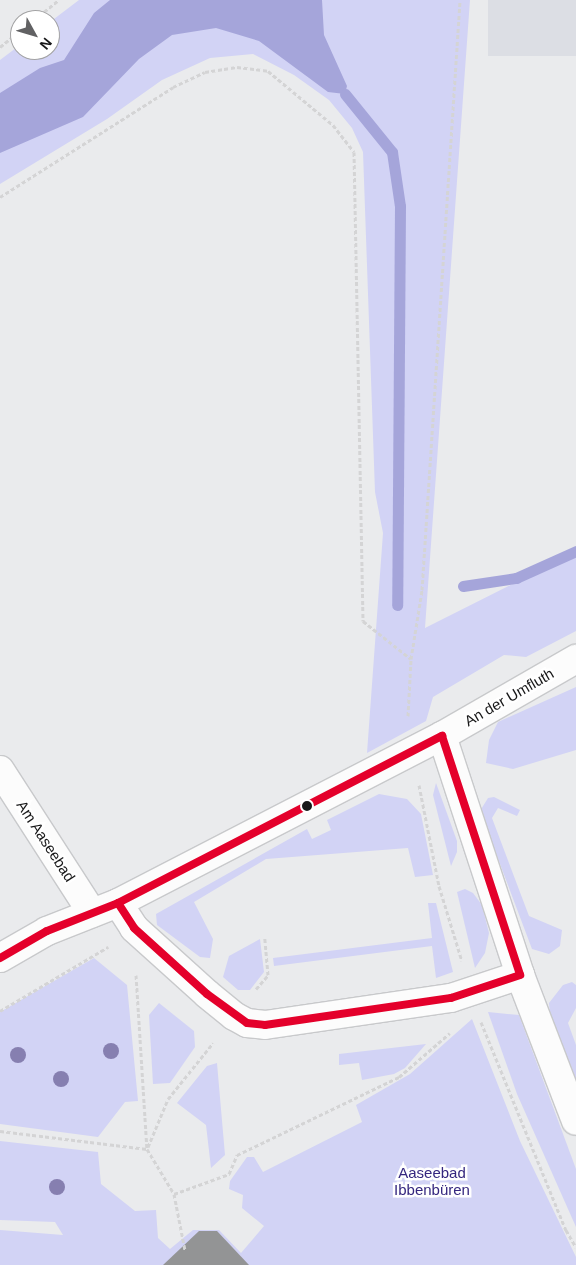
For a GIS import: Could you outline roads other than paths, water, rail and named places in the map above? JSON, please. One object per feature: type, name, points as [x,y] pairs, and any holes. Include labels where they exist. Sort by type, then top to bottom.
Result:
[{"type":"street","name":"An der Umfluth","points":[[0,958],[47,931],[118,903],[406,752],[442,736],[576,659]]},
{"type":"street","points":[[442,736],[520,975],[576,1122]]},
{"type":"street","name":"Am Aaseebad","points":[[0,770],[92,913]]},
{"type":"street","points":[[118,903],[134,928],[234,1016],[247,1023],[265,1025],[451,998],[520,975]]},
{"type":"waterway","points":[[345,94],[392,152],[400,206],[397,605]]},
{"type":"waterway","points":[[463,586],[516,578],[576,551]]},
{"type":"park label","name":"Aaseebad Ibbenbüren","points":[[432,1180]]}]
